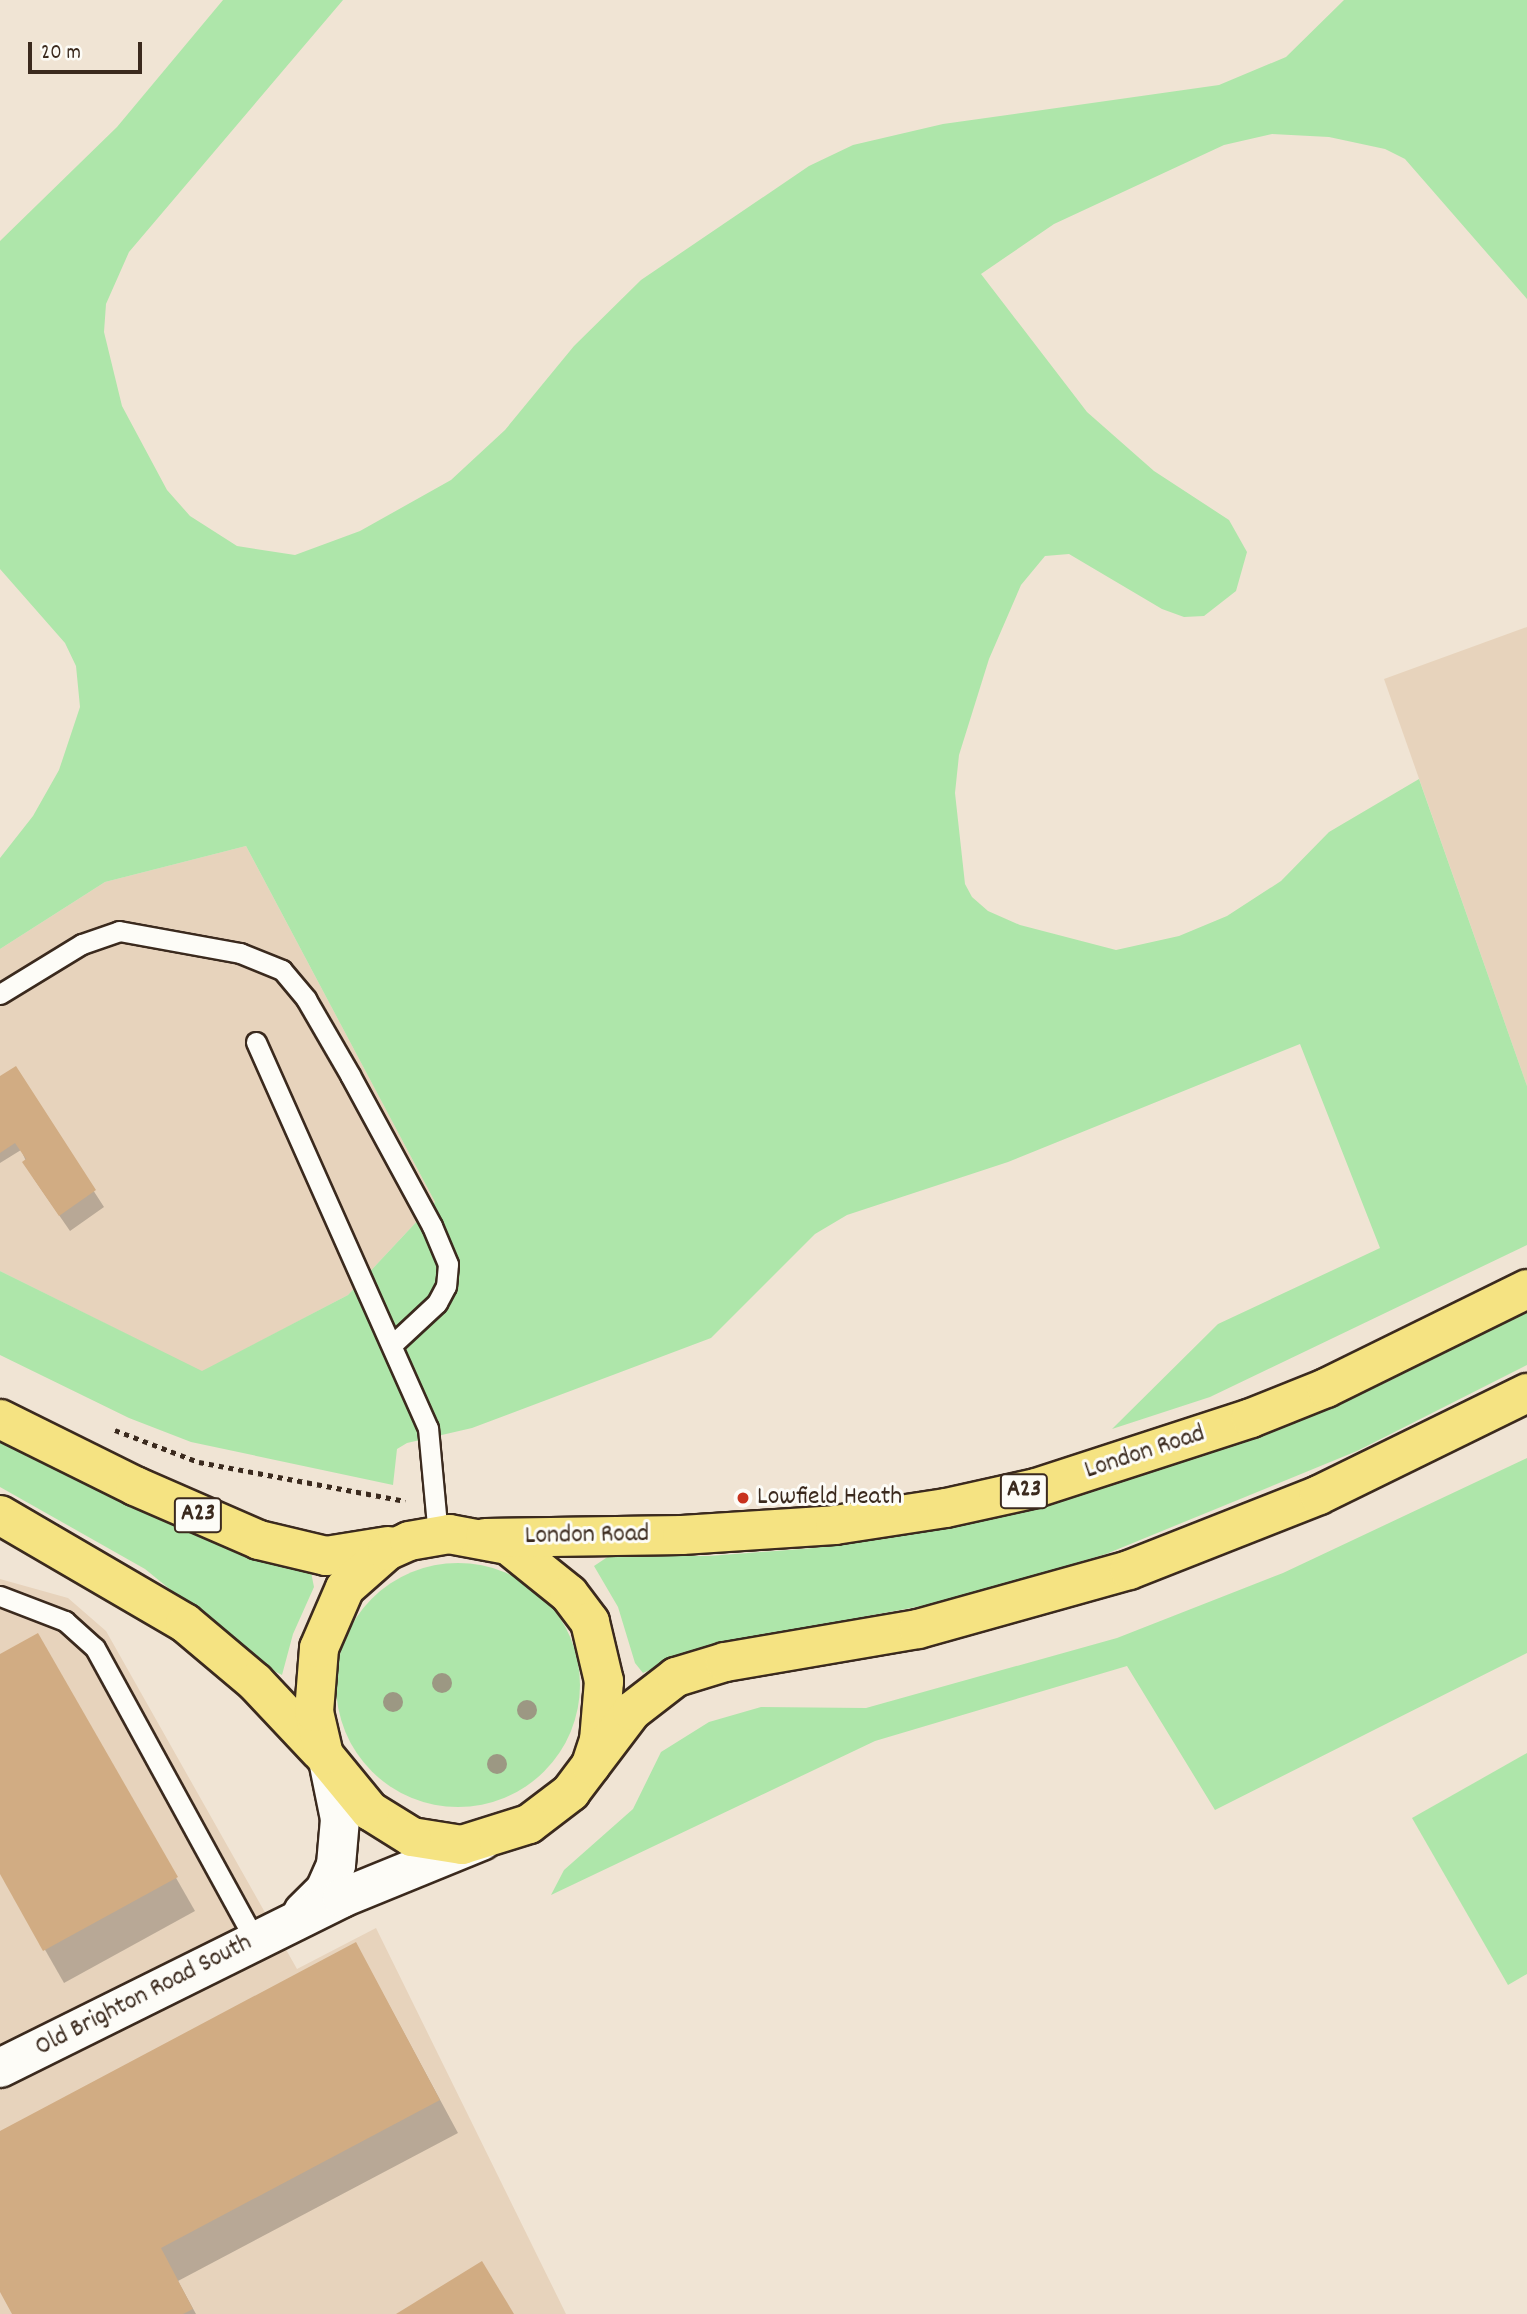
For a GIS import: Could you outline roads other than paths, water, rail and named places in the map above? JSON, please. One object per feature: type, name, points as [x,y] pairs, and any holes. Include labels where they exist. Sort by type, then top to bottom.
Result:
[{"type":"main road","name":"London Road","points":[[485,1538],[682,1535],[835,1525],[1036,1488],[1326,1388],[1527,1289]]},
{"type":"main road","points":[[0,1515],[185,1623],[256,1682],[370,1811],[399,1831],[437,1844],[485,1840],[528,1824],[553,1809],[632,1711],[676,1677],[725,1662],[918,1629],[1024,1603],[1141,1566],[1319,1495],[1527,1393]]},
{"type":"main road","name":"A23","points":[[0,1419],[229,1529],[290,1550],[346,1555],[428,1528]]},
{"type":"main road","points":[[326,1760],[314,1712],[315,1669],[323,1632],[354,1577],[378,1556],[428,1528],[508,1545],[538,1566],[569,1594],[590,1622],[604,1681],[601,1728],[591,1765]]},
{"type":"street","name":"Old Brighton Road South","points":[[272,1932],[318,1899],[336,1865],[340,1819],[326,1760]]},
{"type":"street","name":"Old Brighton Road South","points":[[0,2068],[272,1932],[485,1840]]},
{"type":"lane","points":[[0,995],[82,944],[119,931],[240,953],[282,970],[306,999],[350,1075],[432,1226],[448,1264],[446,1286],[437,1303],[393,1344]]},
{"type":"lane","points":[[256,1042],[393,1344],[430,1435],[428,1528]]},
{"type":"lane","points":[[0,1596],[65,1622],[95,1648],[272,1932]]},
{"type":"place","name":"Lowfield Heath","points":[[743,1498]]}]
